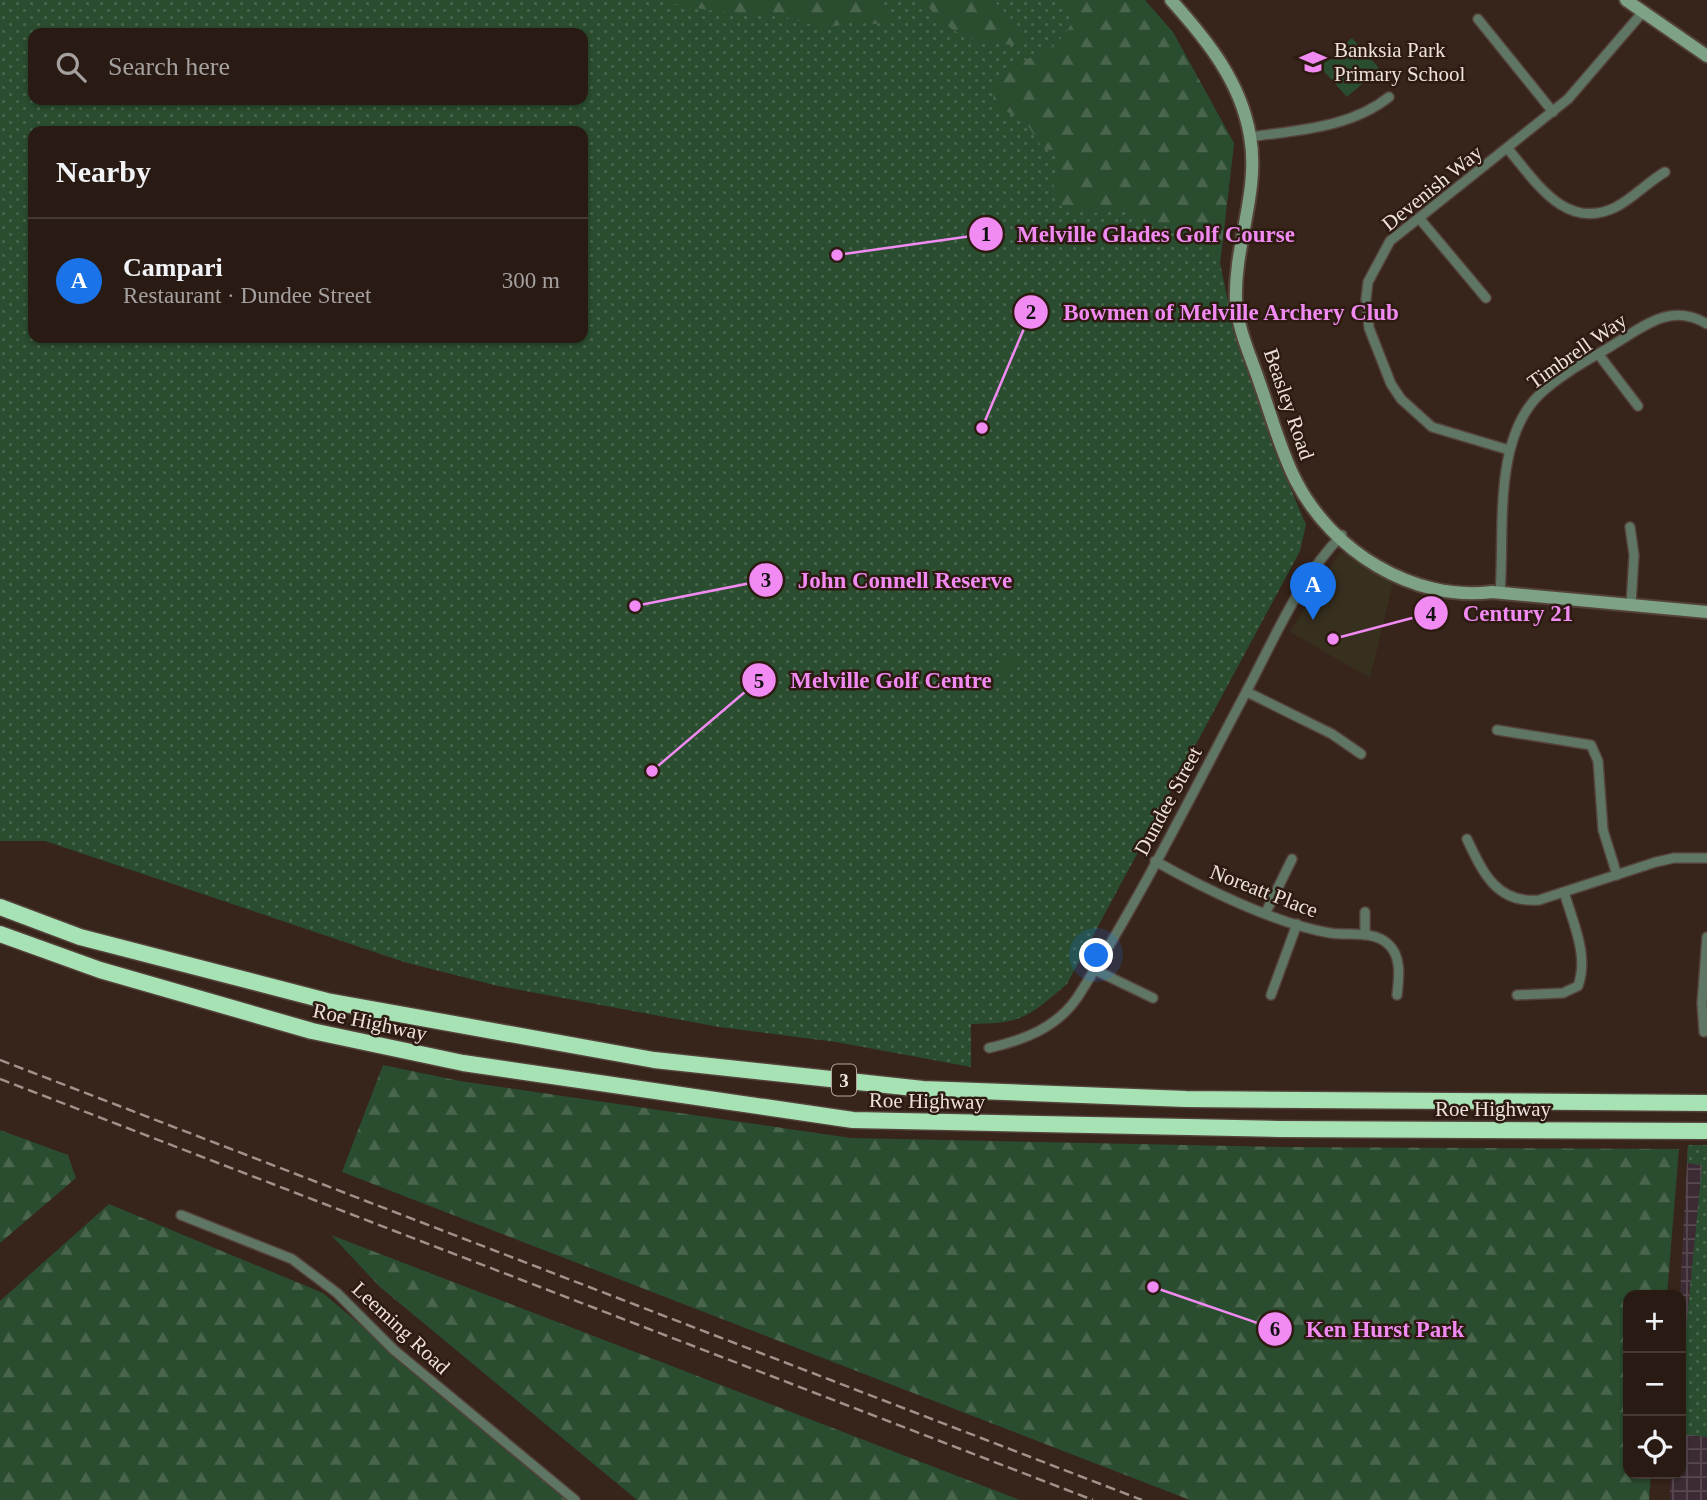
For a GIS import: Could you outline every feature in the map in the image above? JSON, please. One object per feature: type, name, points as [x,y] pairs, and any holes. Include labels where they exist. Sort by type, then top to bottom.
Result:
[{"type":"highway","name":"Roe Highway","points":[[0,907],[80,937],[327,1001],[654,1060],[923,1089],[1186,1099],[1707,1103]]},
{"type":"highway","name":"Roe Highway","points":[[0,934],[100,970],[312,1031],[463,1063],[853,1120],[1265,1129],[1707,1131]]},
{"type":"main road","name":"Beasley Road","points":[[1171,0],[1205,39],[1228,74],[1253,136]]},
{"type":"main road","name":"Beasley Road","points":[[1180,0],[1229,63],[1245,93],[1253,136],[1257,200],[1244,274],[1247,322],[1295,462],[1316,501],[1341,536],[1395,568],[1426,579],[1496,593],[1707,612]]},
{"type":"main road","points":[[1626,0],[1707,55]]},
{"type":"street","name":"Devenish Way","points":[[1509,450],[1452,435],[1415,415],[1391,384],[1378,352],[1367,317],[1368,282],[1390,241],[1508,149],[1582,86],[1642,13]]},
{"type":"street","points":[[1478,19],[1553,112]]},
{"type":"street","points":[[1253,136],[1339,123],[1363,115],[1389,97]]},
{"type":"street","points":[[1508,149],[1558,206],[1573,212],[1589,214],[1610,209],[1665,172]]},
{"type":"street","points":[[1419,218],[1486,298]]},
{"type":"street","name":"Timbrell Way","points":[[1496,593],[1509,450],[1519,421],[1538,396],[1663,316],[1687,315],[1707,324]]},
{"type":"street","points":[[1599,355],[1638,406]]},
{"type":"street","points":[[1630,527],[1634,555],[1631,604]]},
{"type":"street","name":"Dundee Street","points":[[989,1048],[1012,1043],[1054,1023],[1070,1007],[1095,970],[1312,572],[1341,536]]},
{"type":"street","points":[[1247,692],[1332,734],[1361,754]]},
{"type":"street","points":[[1497,730],[1538,739],[1575,741],[1591,745],[1598,761],[1603,830],[1617,875]]},
{"type":"street","points":[[1467,839],[1484,874],[1500,891],[1512,898],[1539,900],[1674,858],[1707,858]]},
{"type":"street","points":[[1266,912],[1292,859]]},
{"type":"street","name":"Noreatt Place","points":[[1155,861],[1218,894],[1297,924],[1333,934],[1380,938],[1390,945],[1396,956],[1397,995]]},
{"type":"street","points":[[1517,995],[1563,993],[1578,986],[1583,972],[1581,948],[1564,892]]},
{"type":"street","points":[[1365,912],[1365,935]]},
{"type":"street","points":[[1272,995],[1297,924]]},
{"type":"street","points":[[1704,1032],[1702,1003],[1707,937]]},
{"type":"street","points":[[1095,970],[1153,998]]},
{"type":"street","name":"Leeming Road","points":[[181,1215],[292,1259],[337,1293],[394,1350],[575,1500]]},
{"type":"shaded area","points":[[1341,551],[1393,583],[1370,678],[1290,632]]},
{"type":"shaded area","points":[[1688,1145],[1707,1146],[1707,1500],[1670,1500],[1671,1479],[1686,1479],[1686,1290],[1680,1290]]},
{"type":"green space","points":[[0,0],[1145,0],[1234,143],[1220,263],[1233,325],[1272,444],[1306,525],[1300,551],[1067,984],[1024,1016],[1002,1022],[971,1024],[971,1067],[836,1042],[719,1027],[498,986],[404,962],[45,841],[0,841]]},
{"type":"green space","points":[[652,0],[882,0],[891,16],[885,22],[875,24],[853,22],[825,28],[784,17],[708,10]]},
{"type":"green space","points":[[923,0],[993,0],[1022,30],[1022,38],[1014,45],[985,42],[962,35],[942,22]]},
{"type":"green space","points":[[1061,0],[1145,0],[1173,32],[1234,143],[1220,263],[1191,232],[1112,208],[1094,213],[1056,205],[1053,188],[1060,151],[1043,149],[1025,121],[994,105],[995,87],[1001,75],[1053,45],[1065,33],[1074,16]]},
{"type":"green space","points":[[1352,38],[1379,68],[1364,81],[1362,79],[1362,84],[1347,97],[1320,67],[1335,53],[1337,55],[1337,51]]},
{"type":"green space","points":[[1002,655],[1019,659],[1015,674],[998,670]]},
{"type":"green space","points":[[383,1065],[460,1081],[851,1138],[1279,1147],[1679,1149],[1667,1290],[1623,1290],[1623,1479],[1651,1479],[1649,1500],[1190,1500],[342,1172]]},
{"type":"green space","points":[[0,1130],[68,1155],[76,1178],[0,1243]]},
{"type":"green space","points":[[1688,1145],[1707,1145],[1707,1437],[1686,1435],[1686,1330],[1702,1165],[1687,1163]]},
{"type":"green space","points":[[109,1204],[323,1293],[567,1500],[0,1500],[0,1301]]},
{"type":"green space","points":[[331,1235],[1020,1500],[637,1500],[380,1287]]},
{"type":"railway","points":[[0,1060],[1142,1500]]},
{"type":"railway","points":[[0,1079],[1093,1500]]},
{"type":"place","name":"Banksia Park Primary School","points":[[1313,62]]},
{"type":"place","name":"Melville Glades Golf Course","points":[[837,255]]},
{"type":"place","name":"Bowmen of Melville Archery Club","points":[[982,428]]},
{"type":"place","name":"John Connell Reserve","points":[[635,606]]},
{"type":"place","name":"Campari","points":[[1313,620]]},
{"type":"place","name":"Century 21","points":[[1333,639]]},
{"type":"place","name":"Melville Golf Centre","points":[[652,771]]},
{"type":"place","name":"Ken Hurst Park","points":[[1153,1287]]}]
